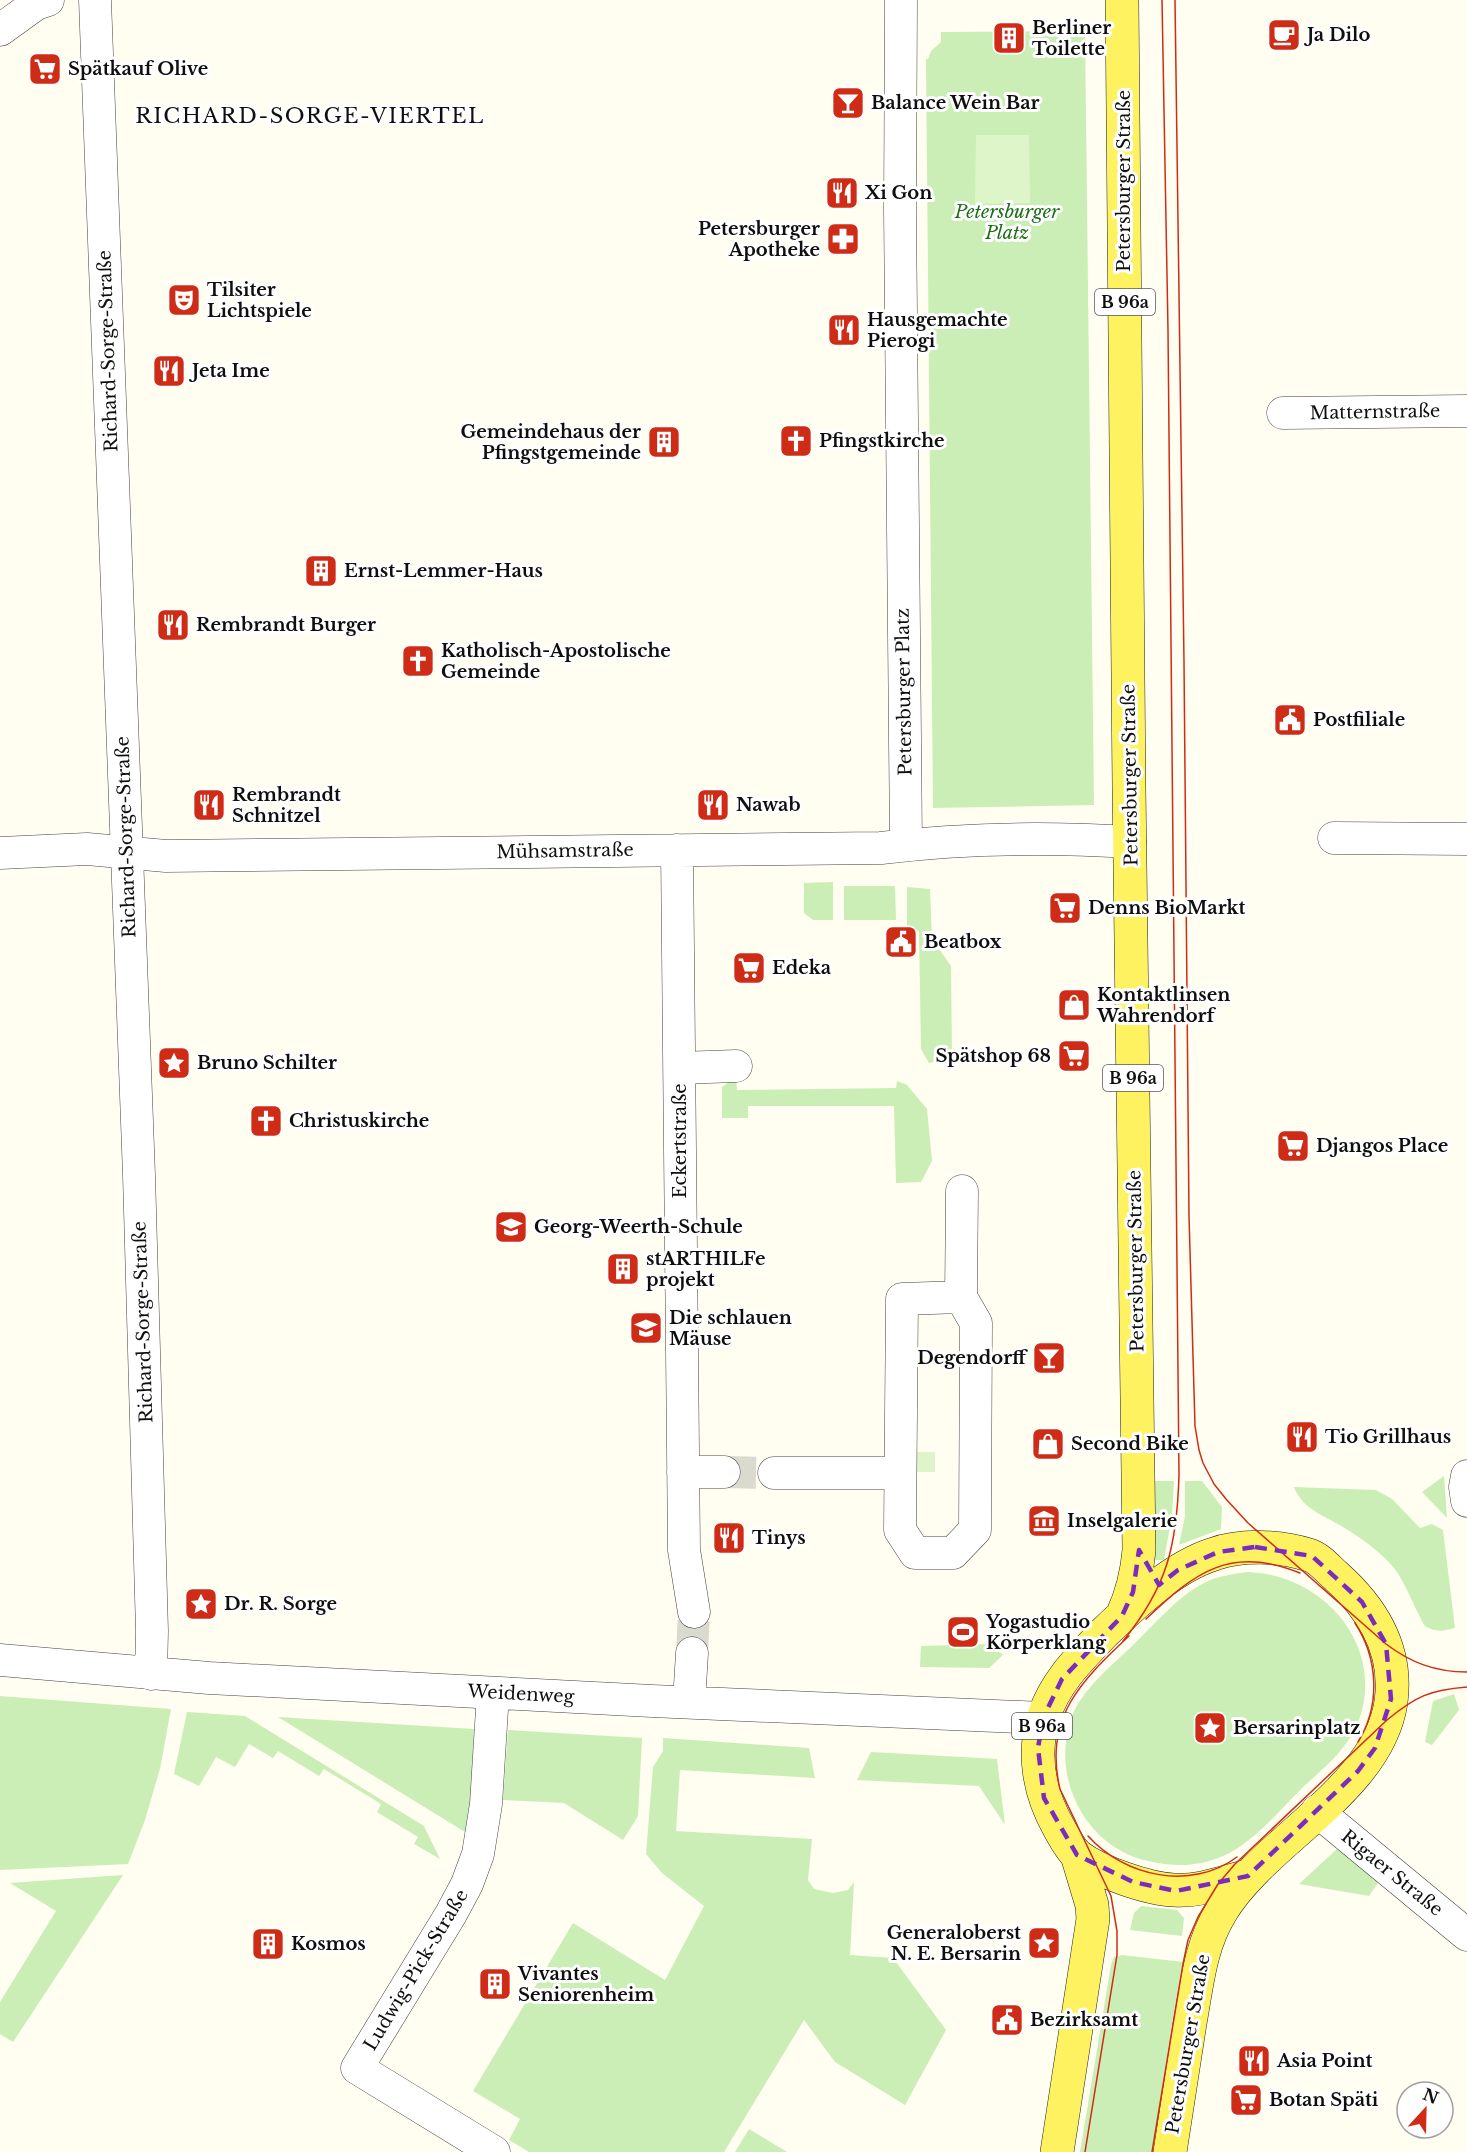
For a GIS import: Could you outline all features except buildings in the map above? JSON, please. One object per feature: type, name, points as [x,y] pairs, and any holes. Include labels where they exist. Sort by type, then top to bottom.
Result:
[{"type":"main road","name":"Petersburger Straße","points":[[1122,0],[1139,1550],[1133,1592],[1122,1616]]},
{"type":"main road","points":[[1077,1855],[1133,1882],[1176,1891],[1197,1889],[1248,1876],[1358,1771],[1375,1748],[1387,1720],[1391,1699],[1392,1680],[1386,1644],[1377,1623],[1350,1589],[1312,1556],[1255,1547],[1218,1552],[1178,1569],[1122,1616]]},
{"type":"main road","points":[[1139,1550],[1160,1585]]},
{"type":"main road","name":"B 96a","points":[[1057,2152],[1093,1919],[1092,1905],[1077,1855],[1064,1837],[1044,1798],[1039,1776],[1038,1748],[1044,1718],[1062,1679],[1076,1661],[1122,1616]]},
{"type":"main road","name":"Petersburger Straße","points":[[1170,2152],[1204,1949],[1209,1932],[1222,1909],[1248,1876]]},
{"type":"street","points":[[0,30],[36,4],[48,0]]},
{"type":"street","name":"Richard-Sorge-Straße","points":[[95,0],[127,853],[152,1604],[151,1674]]},
{"type":"street","name":"Petersburger Platz","points":[[901,0],[900,210],[906,844]]},
{"type":"street","name":"Matternstraße","points":[[1283,413],[1467,411]]},
{"type":"street","points":[[1334,838],[1467,840]]},
{"type":"street","name":"Mühsamstraße","points":[[0,853],[87,849],[166,856],[881,848],[930,842],[1085,839],[1130,842]]},
{"type":"street","name":"Eckertstraße","points":[[677,850],[684,1550],[694,1612]]},
{"type":"street","points":[[680,1068],[736,1066]]},
{"type":"street","points":[[961,1297],[902,1299],[900,1530],[915,1552],[953,1553],[975,1530],[976,1323],[961,1297],[962,1191]]},
{"type":"street","points":[[683,1472],[724,1472]]},
{"type":"street","points":[[774,1473],[900,1473]]},
{"type":"street","points":[[1467,1476],[1465,1486],[1467,1501]]},
{"type":"street","points":[[689,1702],[692,1653]]},
{"type":"street","name":"Weidenweg","points":[[0,1660],[151,1674],[493,1693],[1044,1718]]},
{"type":"street","name":"Ludwig-Pick-Straße","points":[[449,2141],[357,2068],[452,1914],[467,1884],[478,1854],[486,1804],[493,1693]]},
{"type":"street","name":"Rigaer Straße","points":[[1317,1811],[1467,1935]]},
{"type":"street","points":[[449,2141],[494,2152]]},
{"type":"highlighted area","points":[[1255,1547],[1312,1556],[1362,1602],[1386,1644],[1391,1699],[1375,1748],[1358,1771],[1248,1876],[1176,1891],[1133,1882],[1077,1855],[1044,1798],[1038,1748],[1043,1718],[1062,1679],[1122,1616],[1133,1592],[1139,1550],[1159,1585],[1178,1570],[1218,1552]]},
{"type":"green space","name":"Petersburger Platz","points":[[1085,31],[1094,805],[933,808],[926,59],[941,42],[941,32]]},
{"type":"green space","points":[[976,135],[1029,135],[1030,203],[975,204]]},
{"type":"green space","points":[[833,882],[833,920],[813,920],[804,913],[804,883]]},
{"type":"green space","points":[[844,886],[895,886],[896,920],[844,920]]},
{"type":"green space","points":[[907,887],[930,889],[932,939],[951,966],[952,1057],[929,1063],[921,1049],[919,931],[907,931]]},
{"type":"green space","points":[[736,1077],[737,1090],[896,1088],[897,1081],[907,1085],[927,1109],[932,1161],[921,1182],[896,1183],[894,1106],[748,1106],[748,1118],[722,1118],[722,1087]]},
{"type":"green space","points":[[911,1452],[935,1452],[935,1472],[911,1472]]},
{"type":"green space","points":[[1444,1476],[1447,1518],[1422,1492]]},
{"type":"green space","points":[[1151,1481],[1174,1481],[1172,1515],[1164,1560],[1152,1560]]},
{"type":"green space","points":[[1185,1481],[1202,1481],[1222,1507],[1221,1529],[1179,1545],[1185,1516]]},
{"type":"green space","points":[[1294,1487],[1376,1490],[1392,1499],[1420,1528],[1432,1524],[1443,1530],[1455,1628],[1439,1631],[1424,1625],[1402,1581],[1389,1562],[1356,1535],[1308,1506],[1302,1501]]},
{"type":"green space","points":[[1248,1572],[1276,1576],[1301,1586],[1324,1601],[1342,1620],[1356,1642],[1364,1667],[1365,1695],[1358,1723],[1332,1760],[1265,1826],[1234,1851],[1214,1860],[1186,1865],[1158,1863],[1128,1855],[1096,1831],[1077,1804],[1068,1781],[1065,1756],[1071,1719],[1090,1687],[1176,1603],[1209,1581]]},
{"type":"green space","points":[[990,1644],[1003,1655],[989,1668],[920,1667],[921,1646]]},
{"type":"green space","points":[[1454,1694],[1459,1710],[1432,1745],[1425,1742],[1433,1701]]},
{"type":"green space","points":[[0,1696],[171,1709],[160,1769],[145,1820],[128,1864],[0,1870]]},
{"type":"green space","points":[[187,1712],[245,1716],[424,1826],[440,1859],[414,1844],[418,1837],[377,1812],[381,1804],[324,1769],[319,1776],[278,1751],[273,1758],[249,1744],[235,1767],[216,1757],[199,1786],[174,1774]]},
{"type":"green space","points":[[278,1717],[474,1729],[471,1797],[465,1832]]},
{"type":"green space","points":[[508,1730],[642,1738],[638,1816],[623,1840],[564,1803],[503,1800]]},
{"type":"green space","points":[[663,1738],[809,1748],[815,1778],[680,1770],[676,1831],[812,1839],[808,1880],[814,1889],[833,1893],[848,1890],[854,1882],[850,1955],[893,1958],[946,2030],[905,2105],[835,2062],[804,2020],[724,2152],[529,2152],[509,2140],[520,2119],[473,2091],[573,1923],[665,1980],[704,1906],[662,1873],[646,1854],[653,1767],[663,1751]]},
{"type":"green space","points":[[871,1752],[997,1759],[1005,1825],[979,1786],[857,1780]]},
{"type":"green space","points":[[1338,1848],[1380,1880],[1369,1896],[1299,1884]]},
{"type":"green space","points":[[123,1875],[13,2042],[0,2034],[0,2002],[56,1911],[10,1883]]},
{"type":"green space","points":[[1141,1906],[1177,1910],[1184,1918],[1182,1936],[1130,1930],[1134,1913]]},
{"type":"green space","points":[[1122,1955],[1183,1962],[1186,1968],[1157,2152],[1080,2152],[1111,1965],[1114,1957]]},
{"type":"green space","points":[[749,2129],[787,2152],[735,2152]]},
{"type":"tunnel","points":[[724,1472],[774,1473]]},
{"type":"tunnel","points":[[692,1653],[694,1612]]},
{"type":"tram line","points":[[1123,1641],[1150,1602],[1167,1563],[1176,1522],[1179,1475],[1168,330],[1162,0]]},
{"type":"tram line","points":[[1175,0],[1189,1216],[1195,1426],[1199,1450],[1214,1484],[1248,1523],[1386,1644],[1424,1665],[1467,1672]]},
{"type":"tram line","points":[[1146,1619],[1181,1588],[1198,1576],[1216,1568],[1234,1563],[1254,1562],[1276,1565],[1300,1573]]},
{"type":"tram line","points":[[1355,1623],[1368,1651],[1374,1682],[1370,1713],[1358,1742]]},
{"type":"tram line","points":[[1085,2152],[1117,1955],[1117,1931],[1111,1896],[1060,1789],[1056,1764],[1057,1741],[1070,1703],[1082,1685],[1129,1636]]},
{"type":"tram line","points":[[1152,2152],[1188,1940],[1198,1917],[1218,1884],[1235,1864],[1397,1712],[1433,1692],[1467,1687]]},
{"type":"tram line","points":[[1088,1836],[1120,1861],[1139,1870],[1159,1875],[1200,1874],[1219,1868],[1237,1857]]},
{"type":"place","name":"Ja Dilo","points":[[1284,35]]},
{"type":"place","name":"Berliner Toilette","points":[[1009,38]]},
{"type":"place","name":"Spätkauf Olive","points":[[45,69]]},
{"type":"place","name":"Balance Wein Bar","points":[[848,103]]},
{"type":"place","name":"Xi Gon","points":[[842,193]]},
{"type":"place","name":"Petersburger Apotheke","points":[[843,239]]},
{"type":"place","name":"Tilsiter Lichtspiele","points":[[184,300]]},
{"type":"place","name":"Hausgemachte Pierogi","points":[[844,330]]},
{"type":"place","name":"Jeta Ime","points":[[169,371]]},
{"type":"place","name":"Pfingstkirche","points":[[796,441]]},
{"type":"place","name":"Gemeindehaus der Pfingstgemeinde","points":[[664,442]]},
{"type":"place","name":"Ernst-Lemmer-Haus","points":[[321,571]]},
{"type":"place","name":"Rembrandt Burger","points":[[173,625]]},
{"type":"place","name":"Katholisch-Apostolische Gemeinde","points":[[418,661]]},
{"type":"place","name":"Postfiliale","points":[[1290,720]]},
{"type":"place","name":"Rembrandt Schnitzel","points":[[209,805]]},
{"type":"place","name":"Nawab","points":[[713,805]]},
{"type":"place","name":"Denns BioMarkt","points":[[1065,908]]},
{"type":"place","name":"Beatbox","points":[[901,942]]},
{"type":"place","name":"Edeka","points":[[749,968]]},
{"type":"place","name":"Kontaktlinsen Wahrendorf","points":[[1074,1005]]},
{"type":"place","name":"Spätshop 68","points":[[1074,1056]]},
{"type":"place","name":"Bruno Schilter","points":[[174,1063]]},
{"type":"place","name":"Christuskirche","points":[[266,1121]]},
{"type":"place","name":"Djangos Place","points":[[1293,1146]]},
{"type":"place","name":"Georg-Weerth-Schule","points":[[511,1227]]},
{"type":"place","name":"stARTHILFe projekt","points":[[623,1269]]},
{"type":"place","name":"Die schlauen Mäuse","points":[[646,1328]]},
{"type":"place","name":"Degendorff","points":[[1049,1358]]},
{"type":"place","name":"Tio Grillhaus","points":[[1302,1437]]},
{"type":"place","name":"Second Bike","points":[[1048,1444]]},
{"type":"place","name":"Inselgalerie","points":[[1044,1521]]},
{"type":"place","name":"Tinys","points":[[729,1538]]},
{"type":"place","name":"Dr. R. Sorge","points":[[201,1604]]},
{"type":"place","name":"Yogastudio Körperklang","points":[[963,1632]]},
{"type":"place","name":"Bersarinplatz","points":[[1210,1728]]},
{"type":"place","name":"Generaloberst N. E. Bersarin","points":[[1044,1943]]},
{"type":"place","name":"Kosmos","points":[[268,1944]]},
{"type":"place","name":"Vivantes Seniorenheim","points":[[495,1984]]},
{"type":"place","name":"Bezirksamt","points":[[1007,2020]]},
{"type":"place","name":"Asia Point","points":[[1254,2061]]},
{"type":"place","name":"Botan Späti","points":[[1246,2100]]},
{"type":"district","name":"RICHARD-SORGE-VIERTEL","points":[[310,116]]}]
